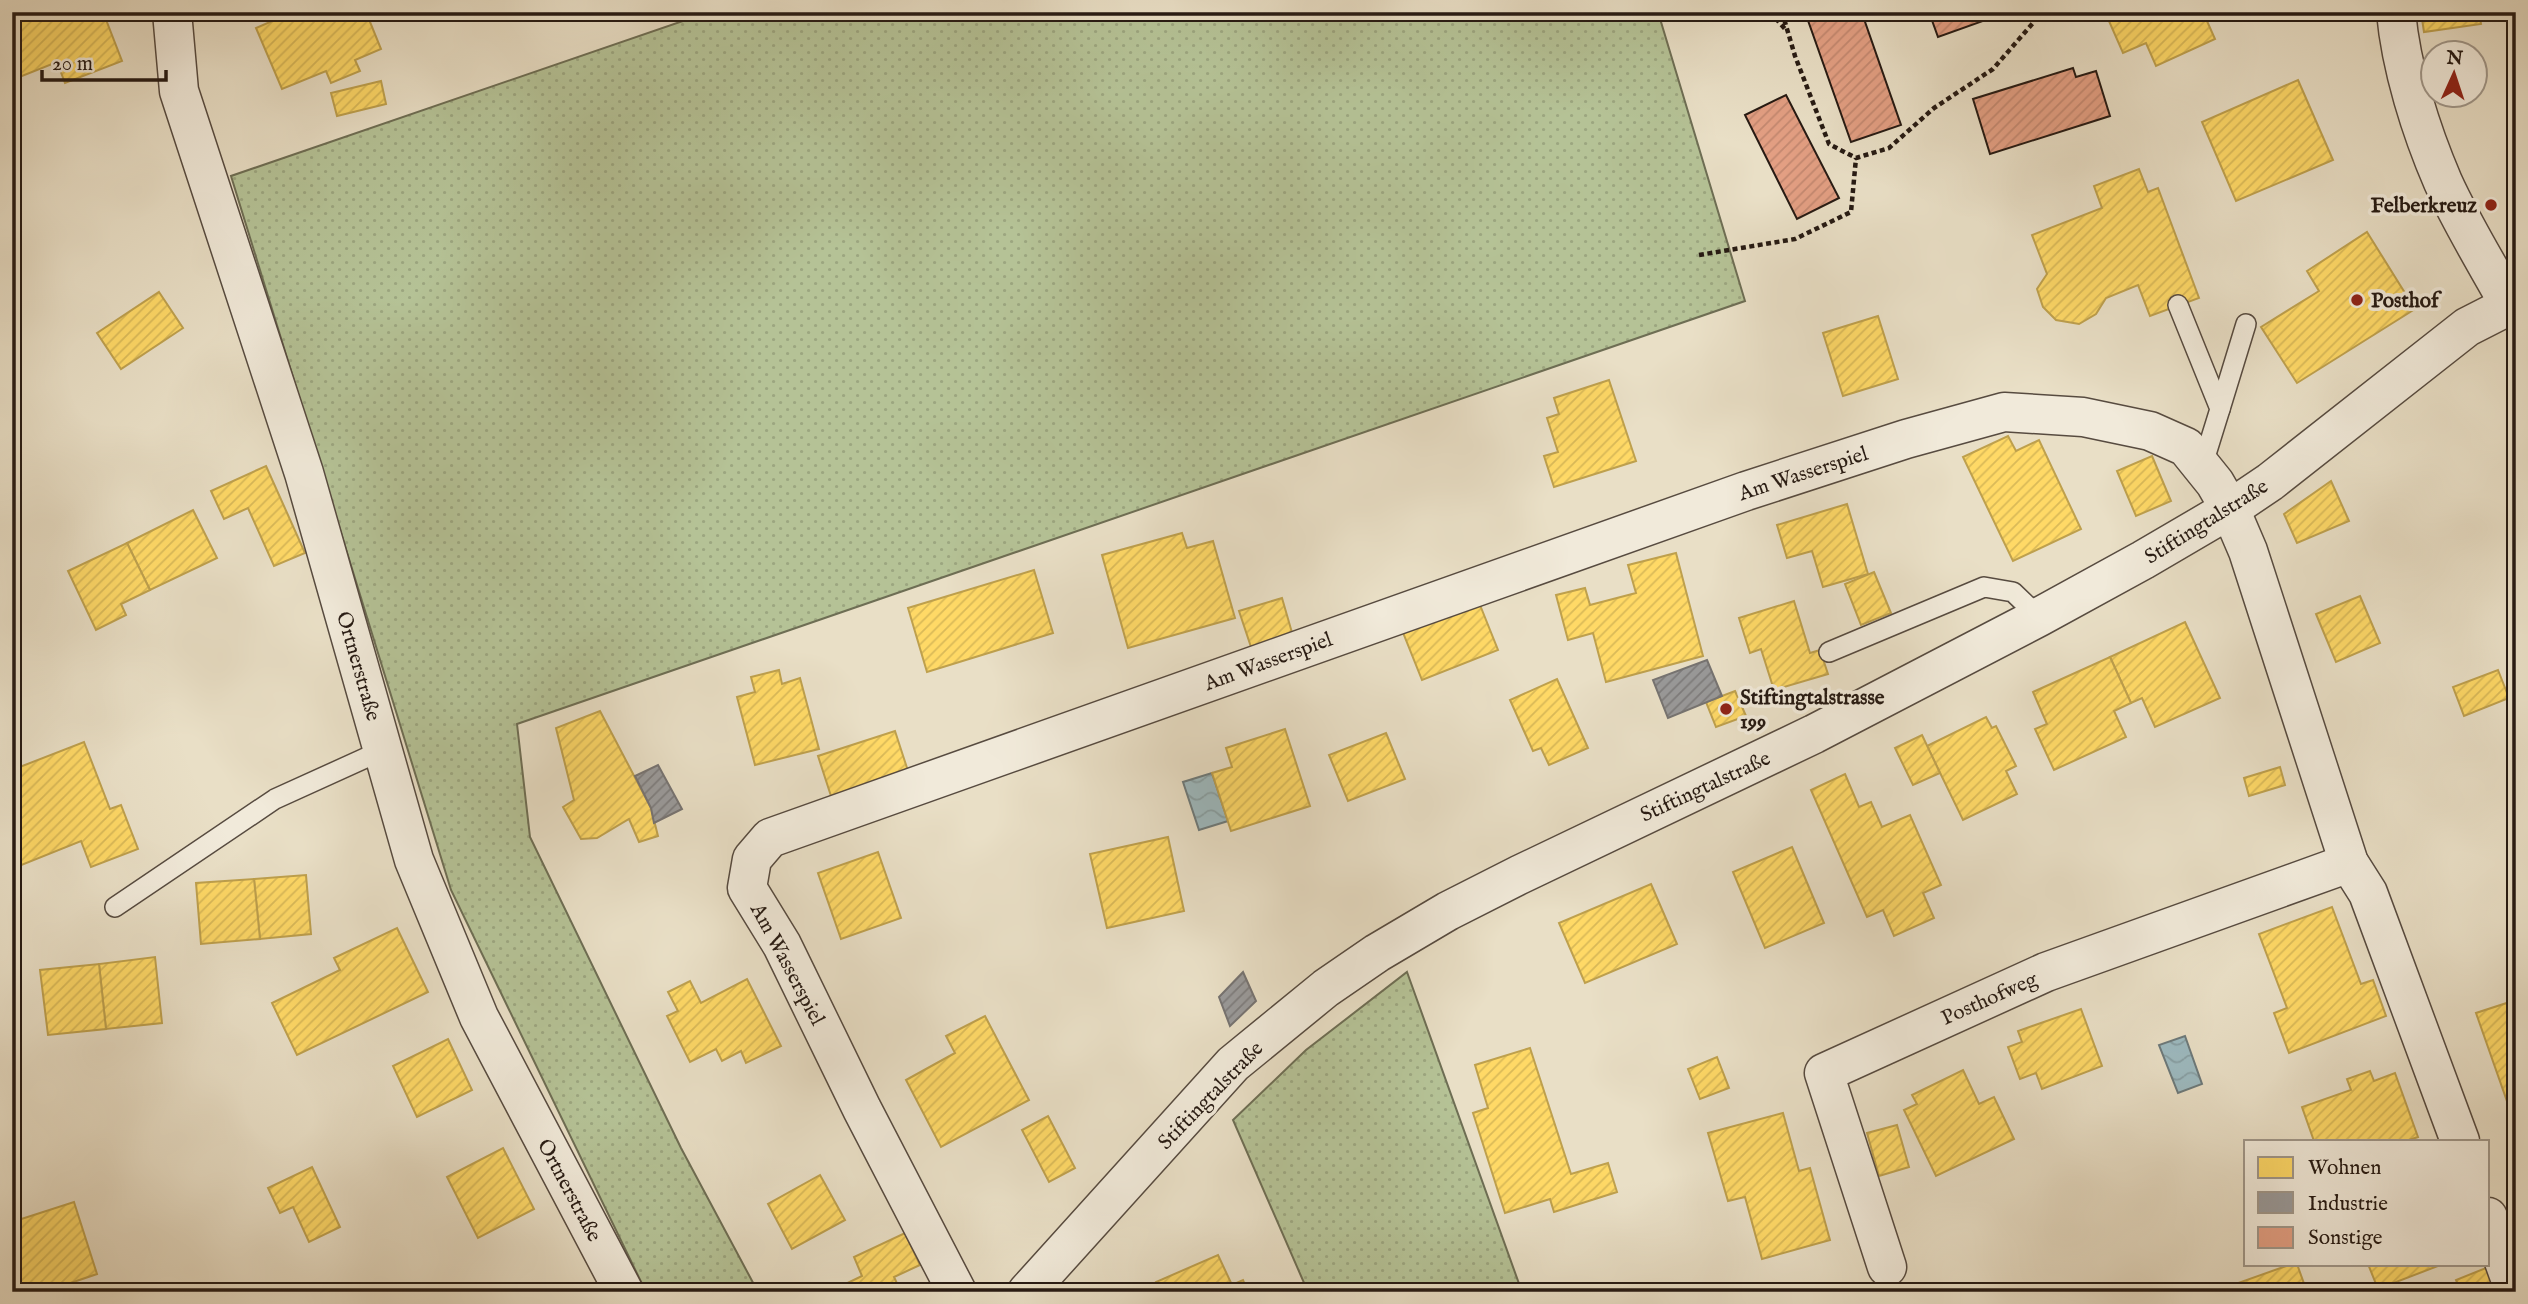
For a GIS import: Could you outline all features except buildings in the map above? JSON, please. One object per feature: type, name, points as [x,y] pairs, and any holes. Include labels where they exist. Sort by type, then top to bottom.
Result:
[{"type":"street","name":"Ortnerstraße","points":[[172,12],[179,91],[304,473],[414,860],[479,1017],[624,1292]]},
{"type":"street","name":"Stiftingtalstraße","points":[[1027,1292],[1233,1065],[1326,988],[1377,953],[1448,911],[1519,874],[1814,734],[2039,617],[2230,509],[2297,461],[2514,293],[2444,182],[2418,114],[2396,12]]},
{"type":"street","name":"Am Wasserspiel","points":[[957,1292],[862,1109],[782,945],[747,888],[752,859],[770,838],[1746,491],[1906,439],[2004,412],[2083,417],[2150,431],[2186,447],[2215,483],[2230,509]]},
{"type":"street","points":[[2230,509],[2248,551],[2349,863],[2368,893],[2460,1140]]},
{"type":"street","name":"Posthofweg","points":[[1887,1267],[1824,1073],[2046,972],[2349,863]]},
{"type":"street","points":[[2490,1223],[2515,1292]]},
{"type":"lane","points":[[2178,306],[2220,410]]},
{"type":"lane","points":[[2202,467],[2246,324]]},
{"type":"lane","points":[[1829,652],[1984,587],[2013,592],[2039,617]]},
{"type":"lane","points":[[115,907],[275,799],[383,750]]},
{"type":"path","points":[[1770,12],[1789,33]]},
{"type":"path","points":[[1782,12],[1829,144],[1856,158],[1889,148],[1934,108],[1993,69],[2033,23],[2038,12]]},
{"type":"path","points":[[1699,256],[1794,239],[1851,212],[1856,158]]},
{"type":"green space","points":[[709,12],[1658,12],[1745,301],[517,724],[530,837],[681,1148],[758,1292],[646,1292],[451,890],[231,176]]},
{"type":"green space","points":[[1407,972],[1522,1292],[1308,1292],[1233,1120],[1306,1050]]},
{"type":"water","points":[[1212,773],[1228,821],[1199,830],[1183,782]]},
{"type":"water","points":[[2185,1036],[2202,1084],[2178,1093],[2159,1045]]},
{"type":"place","name":"Felberkreuz","points":[[2491,205]]},
{"type":"place","name":"Posthof","points":[[2357,300]]},
{"type":"place","name":"Stiftingtalstrasse 199","points":[[1726,709]]}]
